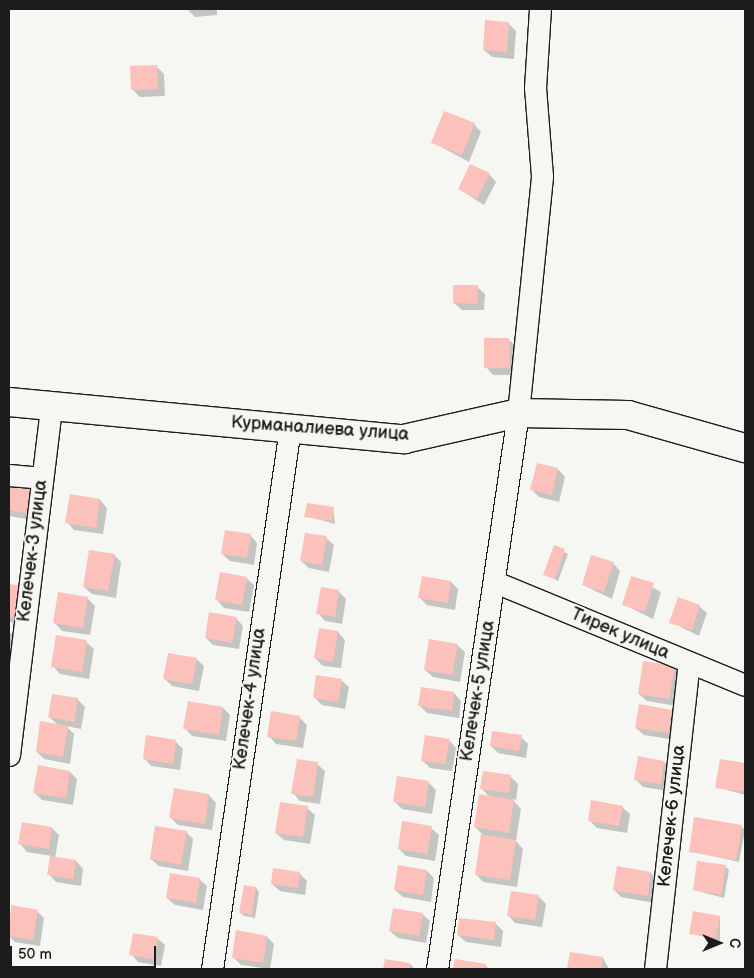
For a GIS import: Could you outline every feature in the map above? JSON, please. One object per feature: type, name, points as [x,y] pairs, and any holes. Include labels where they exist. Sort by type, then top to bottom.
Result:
[{"type":"street","name":"Келечек-5 улица","points":[[437,969],[495,582],[518,413],[542,176],[535,88],[540,9]]},
{"type":"street","name":"Курманалиева улица","points":[[9,402],[404,439],[518,413],[628,416],[745,448]]},
{"type":"street","name":"Келечек-3 улица","points":[[9,755],[51,406]]},
{"type":"street","name":"Келечек-4 улица","points":[[212,969],[290,428]]},
{"type":"street","points":[[9,475],[42,478]]},
{"type":"street","name":"Тирек улица","points":[[495,582],[745,685]]},
{"type":"street","name":"Келечек-6 улица","points":[[655,969],[689,663]]},
{"type":"building","points":[[485,20],[509,22],[507,52],[483,50]]},
{"type":"building","points":[[157,65],[158,89],[131,90],[130,66]]},
{"type":"building","points":[[444,111],[475,123],[462,155],[431,143]]},
{"type":"building","points":[[470,164],[490,173],[477,199],[458,189]]},
{"type":"building","points":[[453,285],[478,285],[477,304],[453,303]]},
{"type":"building","points":[[484,338],[509,338],[510,368],[484,368]]},
{"type":"building","points":[[537,463],[558,468],[552,495],[530,490]]},
{"type":"building","points":[[9,483],[36,488],[32,514],[9,510]]},
{"type":"building","points":[[70,494],[100,499],[96,528],[65,523]]},
{"type":"building","points":[[307,503],[334,507],[332,521],[304,517]]},
{"type":"building","points":[[225,530],[251,534],[247,558],[221,554]]},
{"type":"building","points":[[305,533],[327,536],[322,565],[300,561]]},
{"type":"building","points":[[554,545],[565,549],[555,579],[543,575]]},
{"type":"building","points":[[89,550],[115,554],[108,591],[83,587]]},
{"type":"building","points":[[591,555],[614,562],[604,592],[582,585]]},
{"type":"building","points":[[220,572],[247,577],[242,605],[215,600]]},
{"type":"building","points":[[422,576],[451,581],[448,603],[418,598]]},
{"type":"building","points":[[631,576],[654,583],[645,612],[622,605]]},
{"type":"building","points":[[9,584],[21,586],[16,618],[9,617]]},
{"type":"building","points":[[321,587],[339,590],[335,617],[316,614]]},
{"type":"building","points":[[58,592],[88,597],[83,628],[53,623]]},
{"type":"building","points":[[678,597],[700,605],[692,630],[669,623]]},
{"type":"building","points":[[209,612],[237,617],[232,643],[205,638]]},
{"type":"building","points":[[319,628],[338,631],[333,662],[314,658]]},
{"type":"building","points":[[56,635],[87,640],[82,672],[51,667]]},
{"type":"building","points":[[429,639],[458,644],[452,675],[424,670]]},
{"type":"building","points":[[168,653],[197,658],[192,684],[163,679]]},
{"type":"building","points":[[643,661],[675,666],[669,699],[638,694]]},
{"type":"building","points":[[316,675],[342,679],[338,702],[313,698]]},
{"type":"building","points":[[421,687],[454,692],[452,711],[418,706]]},
{"type":"building","points":[[52,694],[78,698],[74,722],[48,717]]},
{"type":"building","points":[[188,701],[223,707],[219,735],[183,729]]},
{"type":"building","points":[[639,704],[672,710],[668,733],[635,728]]},
{"type":"building","points":[[271,711],[300,716],[296,741],[267,737]]},
{"type":"building","points":[[40,721],[68,726],[63,757],[36,752]]},
{"type":"building","points":[[492,731],[522,735],[519,751],[490,746]]},
{"type":"building","points":[[146,735],[176,740],[173,764],[143,759]]},
{"type":"building","points":[[425,735],[450,739],[445,764],[421,761]]},
{"type":"building","points":[[638,756],[664,761],[661,784],[634,780]]},
{"type":"building","points":[[297,759],[318,762],[313,797],[291,794]]},
{"type":"building","points":[[720,759],[745,763],[745,792],[715,788]]},
{"type":"building","points":[[38,765],[70,771],[66,798],[33,793]]},
{"type":"building","points":[[483,771],[511,775],[509,793],[480,789]]},
{"type":"building","points":[[397,776],[429,781],[425,807],[393,802]]},
{"type":"building","points":[[174,788],[209,794],[205,824],[169,818]]},
{"type":"building","points":[[479,794],[514,800],[509,833],[474,827]]},
{"type":"building","points":[[591,800],[623,806],[619,826],[588,821]]},
{"type":"building","points":[[280,802],[308,806],[303,837],[275,833]]},
{"type":"building","points":[[694,817],[742,825],[736,860],[689,852]]},
{"type":"building","points":[[402,821],[432,826],[427,854],[398,849]]},
{"type":"building","points":[[22,822],[52,827],[49,849],[18,844]]},
{"type":"building","points":[[155,826],[187,831],[181,865],[150,859]]},
{"type":"building","points":[[481,834],[516,840],[510,880],[475,875]]},
{"type":"building","points":[[50,856],[76,860],[73,879],[47,875]]},
{"type":"building","points":[[697,861],[726,865],[721,895],[693,890]]},
{"type":"building","points":[[398,865],[427,870],[423,895],[394,890]]},
{"type":"building","points":[[617,866],[651,872],[648,896],[613,890]]},
{"type":"building","points":[[273,868],[300,872],[298,888],[271,884]]},
{"type":"building","points":[[170,873],[200,878],[196,903],[166,898]]},
{"type":"building","points":[[244,885],[256,887],[252,915],[239,913]]},
{"type":"building","points":[[511,891],[539,895],[535,920],[507,916]]},
{"type":"building","points":[[11,905],[38,910],[33,940],[9,936]]},
{"type":"building","points":[[393,908],[423,913],[419,936],[389,931]]},
{"type":"building","points":[[693,911],[720,916],[716,938],[689,934]]},
{"type":"building","points":[[459,918],[496,922],[494,940],[457,935]]},
{"type":"building","points":[[236,930],[267,936],[263,963],[232,958]]},
{"type":"building","points":[[133,933],[158,937],[154,959],[129,955]]},
{"type":"building","points":[[570,952],[603,957],[601,969],[567,969]]},
{"type":"building","points":[[385,959],[410,963],[409,969],[383,969]]},
{"type":"building","points":[[455,959],[486,964],[485,969],[453,969]]}]
